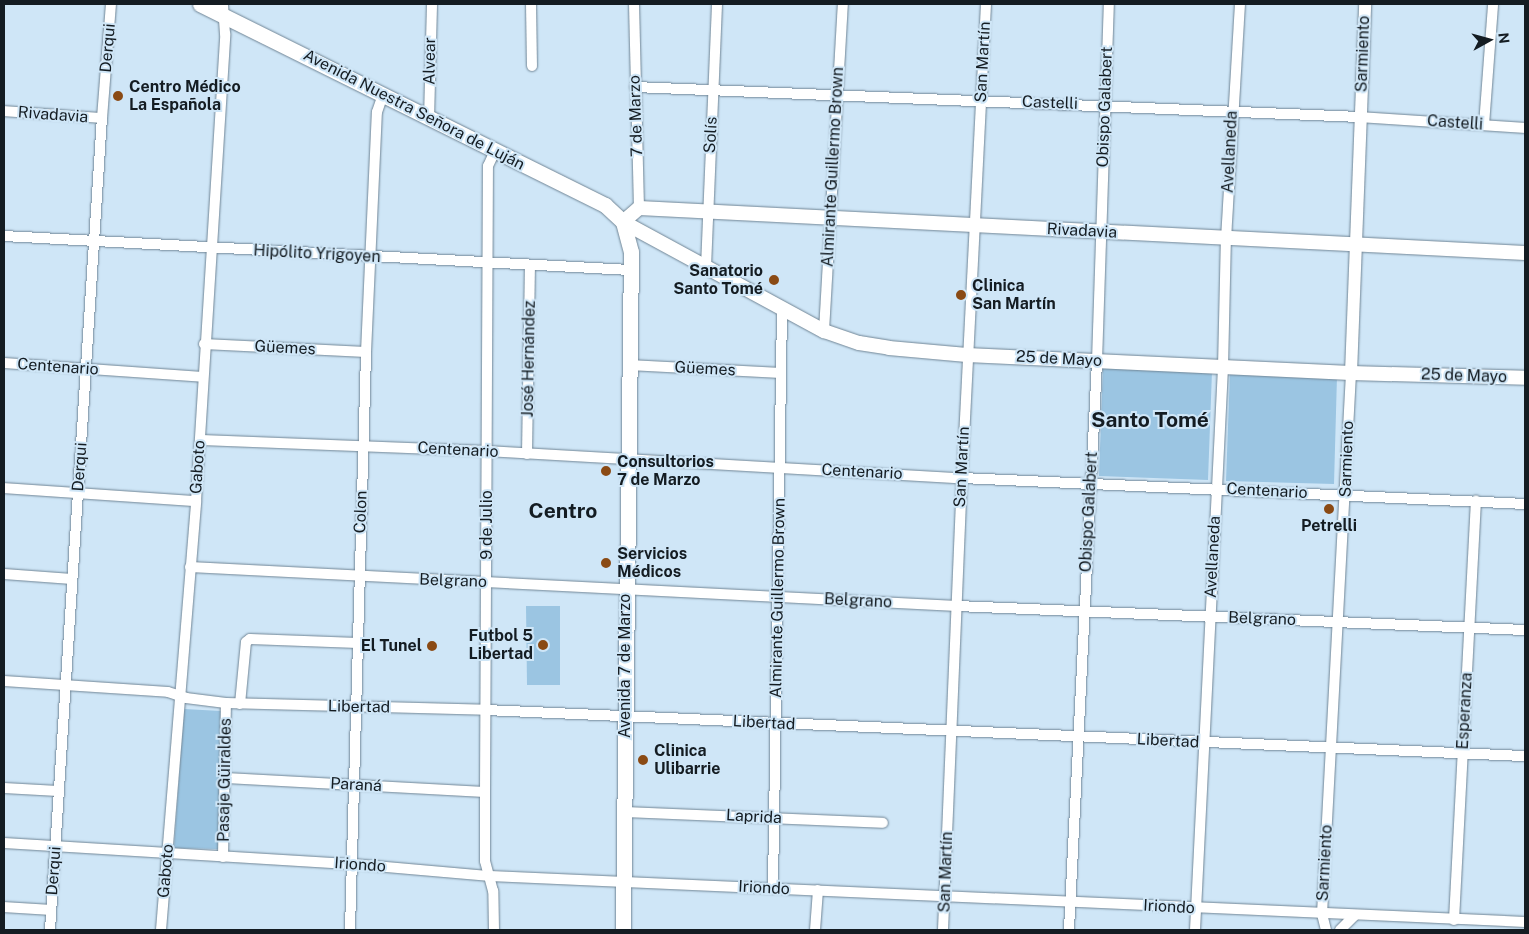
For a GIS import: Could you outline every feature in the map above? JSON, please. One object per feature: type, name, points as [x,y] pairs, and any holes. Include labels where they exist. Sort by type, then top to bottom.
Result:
[{"type":"main road","name":"Avenida Nuestra Señora de Luján","points":[[200,4],[224,10],[429,119],[605,205],[623,222]]},
{"type":"main road","name":"Rivadavia","points":[[639,208],[1525,253]]},
{"type":"main road","points":[[623,222],[639,208]]},
{"type":"main road","name":"25 de Mayo","points":[[623,222],[824,331],[859,343],[882,347],[968,355],[1350,373],[1525,378]]},
{"type":"main road","name":"Avenida 7 de Marzo","points":[[623,222],[629,242],[630,270],[623,930]]},
{"type":"street","name":"Derqui","points":[[50,930],[111,4]]},
{"type":"street","name":"Alvear","points":[[429,119],[432,4]]},
{"type":"street","points":[[531,4],[532,66]]},
{"type":"street","name":"7 de Marzo","points":[[634,4],[639,208]]},
{"type":"street","name":"Solís","points":[[706,267],[717,4]]},
{"type":"street","name":"Almirante Guillermo Brown","points":[[824,331],[843,4]]},
{"type":"street","name":"San Martín","points":[[943,930],[962,478],[986,4]]},
{"type":"street","name":"Obispo Galabert","points":[[1070,930],[1097,361],[1109,4]]},
{"type":"street","name":"Avellaneda","points":[[1195,930],[1206,743],[1210,617],[1223,367],[1226,239],[1232,112],[1240,4]]},
{"type":"street","name":"Sarmiento","points":[[1326,930],[1322,914],[1346,495],[1354,244],[1365,4]]},
{"type":"street","points":[[1484,125],[1493,4]]},
{"type":"street","name":"Gaboto","points":[[161,930],[196,502],[204,344],[225,34],[224,10]]},
{"type":"street","name":"Castelli","points":[[635,86],[1360,117],[1525,128]]},
{"type":"street","name":"Colon","points":[[350,930],[366,352],[377,112],[383,95]]},
{"type":"street","name":"Rivadavia","points":[[4,111],[102,118]]},
{"type":"street","name":"9 de Julio","points":[[494,930],[493,891],[485,861],[485,792],[488,166],[495,151]]},
{"type":"street","name":"Hipólito Yrigoyen","points":[[4,236],[630,270]]},
{"type":"street","name":"José Hernández","points":[[527,454],[530,265]]},
{"type":"street","name":"Almirante Guillermo Brown","points":[[773,888],[782,308]]},
{"type":"street","name":"Güemes","points":[[204,344],[366,352]]},
{"type":"street","name":"Centenario","points":[[4,363],[203,377]]},
{"type":"street","name":"Güemes","points":[[629,365],[781,373]]},
{"type":"street","name":"Centenario","points":[[200,440],[487,451],[962,478],[1525,504]]},
{"type":"street","points":[[4,488],[196,502]]},
{"type":"street","name":"Esperanza","points":[[1454,920],[1476,501]]},
{"type":"street","name":"Belgrano","points":[[190,567],[957,606],[1525,630]]},
{"type":"street","points":[[4,574],[72,580]]},
{"type":"street","name":"Pasaje Güiraldes","points":[[240,704],[246,642],[250,639],[358,643]]},
{"type":"street","name":"Libertad","points":[[4,681],[168,692],[180,696],[240,704],[486,710],[1331,749],[1525,756]]},
{"type":"street","name":"Pasaje Güiraldes","points":[[223,857],[226,703]]},
{"type":"street","name":"Paraná","points":[[226,778],[485,792]]},
{"type":"street","points":[[4,788],[58,791]]},
{"type":"street","name":"Laprida","points":[[624,812],[884,823]]},
{"type":"street","name":"Iriondo","points":[[4,843],[352,864],[490,876],[1354,916],[1525,922]]},
{"type":"street","points":[[815,930],[818,890]]},
{"type":"street","points":[[4,907],[51,910]]},
{"type":"street","points":[[1340,930],[1354,916]]},
{"type":"shaded area","points":[[1103,367],[1212,371],[1208,480],[1099,476]]},
{"type":"shaded area","points":[[1230,372],[1337,376],[1334,484],[1226,481]]},
{"type":"shaded area","name":"Futbol 5 Libertad","points":[[526,606],[560,606],[560,685],[527,685]]},
{"type":"shaded area","points":[[184,709],[221,711],[218,849],[174,848]]},
{"type":"place","name":"Centro Médico La Española","points":[[118,96]]},
{"type":"place","name":"Sanatorio Santo Tomé","points":[[774,280]]},
{"type":"place","name":"Clinica San Martín","points":[[961,295]]},
{"type":"place","name":"Consultorios 7 de Marzo","points":[[606,471]]},
{"type":"place","name":"Petrelli","points":[[1329,509]]},
{"type":"place","name":"Servicios Médicos","points":[[606,563]]},
{"type":"place","name":"Futbol 5 Libertad","points":[[543,645]]},
{"type":"place","name":"El Tunel","points":[[432,646]]},
{"type":"place","name":"Clinica Ulibarrie","points":[[643,760]]},
{"type":"district","name":"Santo Tomé","points":[[1150,420]]},
{"type":"district","name":"Centro","points":[[563,511]]}]
